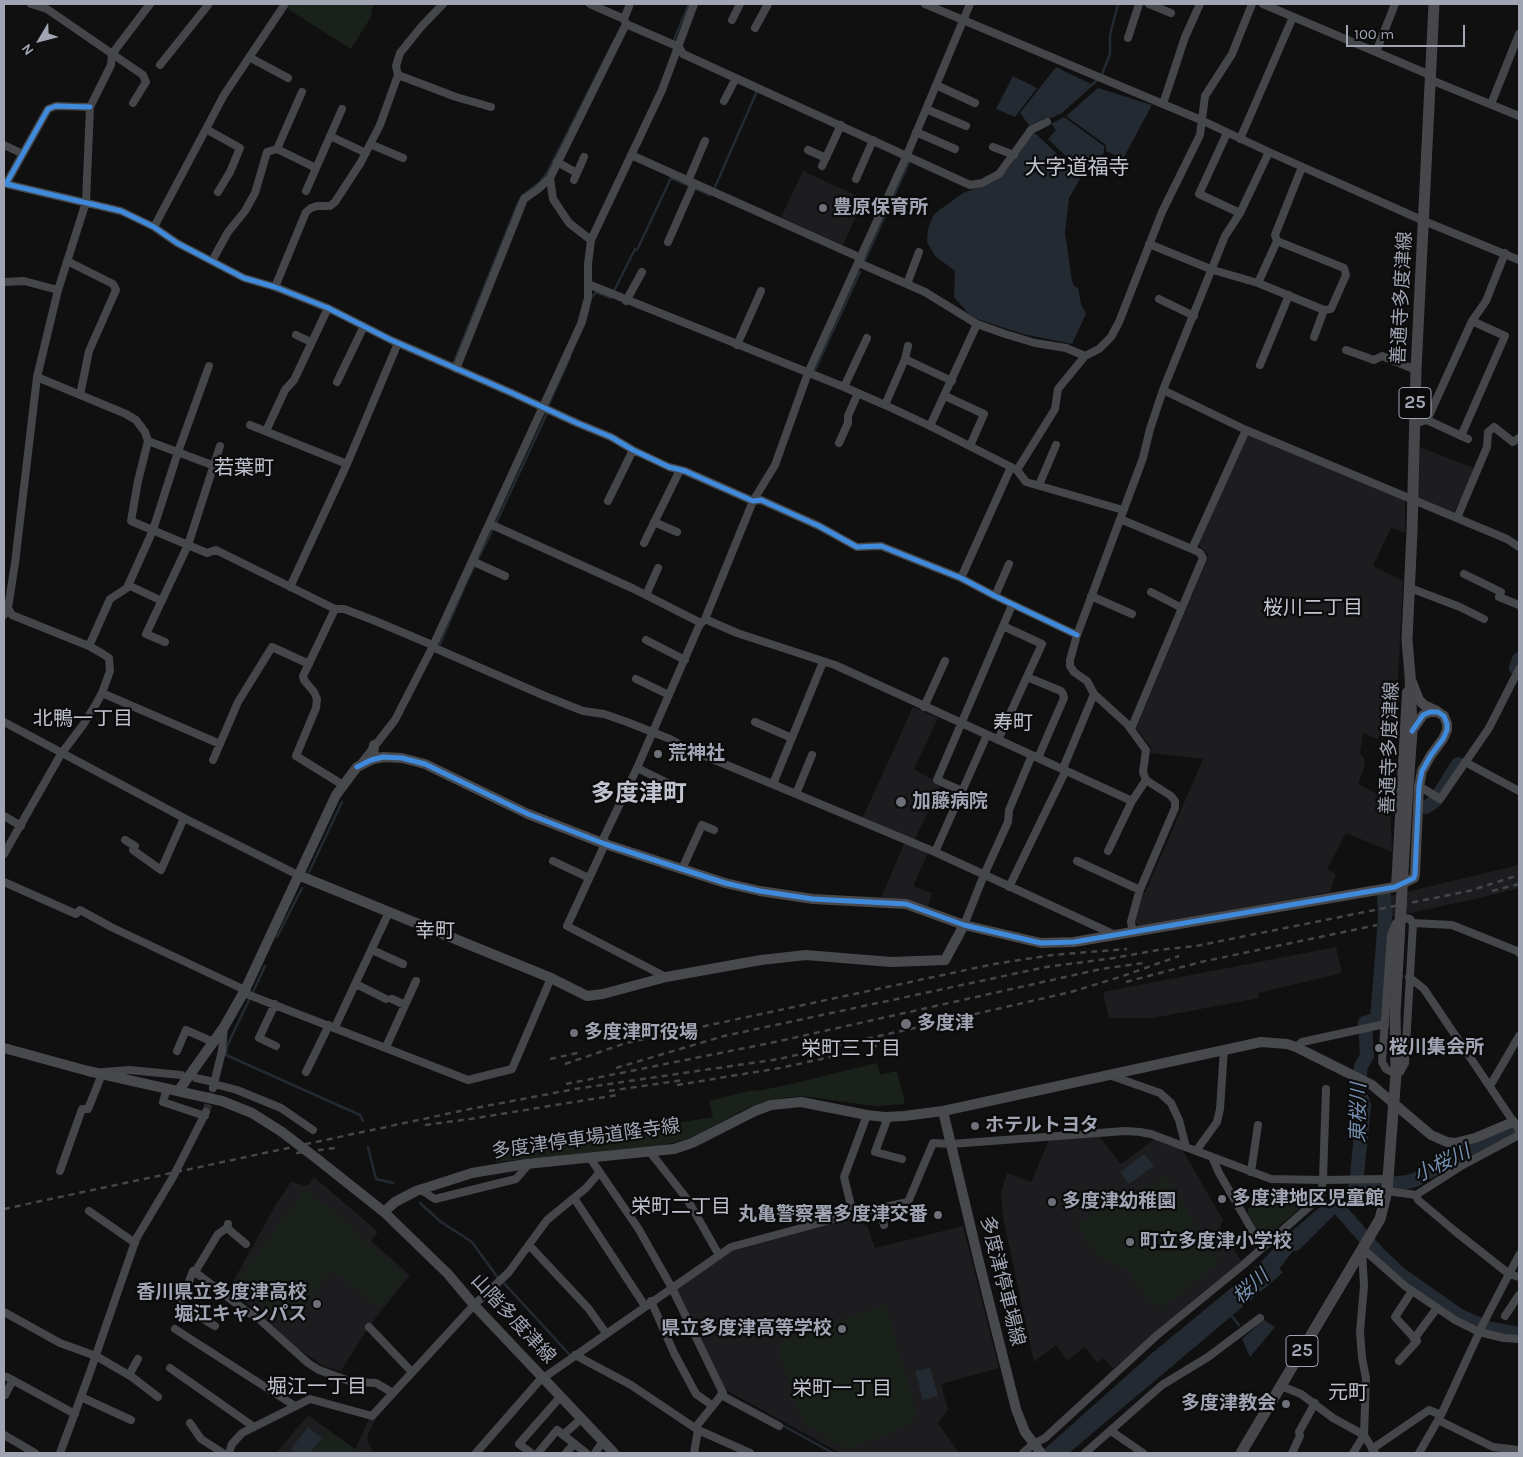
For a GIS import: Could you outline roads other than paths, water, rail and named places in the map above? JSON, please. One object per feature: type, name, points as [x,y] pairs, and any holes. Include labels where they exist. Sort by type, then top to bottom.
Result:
[{"type":"main road","name":"善通寺多度津線","points":[[1241,1453],[1362,1248],[1373,1233],[1380,1219],[1388,1185],[1396,1074],[1395,1013],[1403,977],[1407,802],[1412,731],[1407,640],[1416,370],[1434,4]]},
{"type":"street","points":[[32,4],[49,6],[145,78],[146,82],[133,103]]},
{"type":"street","points":[[4,854],[61,754],[83,725],[102,693],[110,670],[108,658],[89,646],[6,612],[15,563],[37,377],[58,290],[86,202],[90,107],[111,65],[112,54],[150,4]]},
{"type":"street","points":[[160,66],[207,4]]},
{"type":"street","points":[[154,227],[224,95],[285,4]]},
{"type":"street","points":[[275,288],[306,212],[317,206],[330,206],[335,202],[366,153],[380,125],[398,75],[396,66],[400,53],[421,26],[443,4]]},
{"type":"street","points":[[590,4],[679,47],[683,54],[735,80],[840,128],[873,140],[902,153],[906,157],[970,185],[993,179],[1005,168],[1031,130],[1047,122]]},
{"type":"street","points":[[456,369],[524,199],[550,178],[625,21],[630,4]]},
{"type":"street","points":[[179,1090],[224,1027],[245,990],[336,795],[395,720],[475,562],[490,524],[581,324],[588,298],[588,264],[591,240],[662,90],[694,4]]},
{"type":"street","points":[[732,20],[740,4]]},
{"type":"street","points":[[755,28],[768,4]]},
{"type":"street","points":[[925,4],[1201,120],[1268,152],[1424,221],[1519,260]]},
{"type":"street","points":[[666,978],[567,926],[605,844],[604,837],[703,621],[753,501],[775,465],[808,373],[906,157],[970,4]]},
{"type":"street","points":[[1128,38],[1139,4]]},
{"type":"street","points":[[1149,4],[1171,13]]},
{"type":"street","points":[[1163,104],[1184,37],[1200,4]]},
{"type":"street","points":[[961,578],[1014,468],[1055,409],[1058,389],[1086,356],[1100,349],[1111,337],[1119,322],[1162,212],[1200,135],[1206,96],[1232,54],[1252,4]]},
{"type":"street","points":[[1263,4],[1519,116]]},
{"type":"street","points":[[1376,52],[1395,4]]},
{"type":"street","points":[[1240,139],[1293,17]]},
{"type":"street","points":[[1491,104],[1519,34]]},
{"type":"street","points":[[249,57],[288,78]]},
{"type":"street","points":[[398,75],[456,97],[491,107]]},
{"type":"street","points":[[724,101],[735,80]]},
{"type":"street","points":[[936,85],[975,102]]},
{"type":"street","points":[[277,149],[302,92]]},
{"type":"street","points":[[90,107],[56,106],[48,109],[6,184],[121,211],[154,227],[177,243],[244,278],[328,308],[398,343],[611,437],[669,467],[753,501],[761,500],[819,526],[857,547],[881,546],[961,578],[1077,635]]},
{"type":"street","points":[[306,192],[342,109]]},
{"type":"street","points":[[926,109],[966,126]]},
{"type":"street","points":[[822,166],[840,128]]},
{"type":"street","points":[[206,129],[240,148],[230,172],[218,192]]},
{"type":"street","points":[[916,132],[956,148]]},
{"type":"street","points":[[1227,132],[1198,194],[1240,213]]},
{"type":"street","points":[[330,136],[366,153]]},
{"type":"street","points":[[856,179],[873,140]]},
{"type":"street","points":[[668,242],[692,185],[705,141]]},
{"type":"street","points":[[370,144],[404,158]]},
{"type":"street","points":[[4,145],[23,154]]},
{"type":"street","points":[[993,147],[1014,155]]},
{"type":"street","points":[[212,262],[228,232],[245,211],[254,193],[267,152],[277,149],[316,168]]},
{"type":"street","points":[[808,150],[826,158]]},
{"type":"street","points":[[1133,932],[1131,922],[1140,890],[1175,808],[1175,801],[1171,796],[1146,780],[1143,772],[1146,750],[1131,729],[1094,694],[1086,681],[1074,672],[1070,666],[1070,660],[1077,635],[1143,458],[1163,390],[1213,270],[1225,236],[1240,213],[1268,152]]},
{"type":"street","points":[[631,155],[692,185],[860,260],[925,292],[977,324],[1035,343],[1066,348],[1086,356]]},
{"type":"street","points":[[557,162],[575,176],[584,157]]},
{"type":"street","points":[[1258,283],[1277,241],[1275,235],[1302,167]]},
{"type":"street","points":[[550,178],[553,199],[569,223],[591,240]]},
{"type":"street","points":[[1149,244],[1213,270],[1258,283],[1324,310],[1331,309],[1346,275],[1344,268],[1277,241]]},
{"type":"street","points":[[906,284],[919,252]]},
{"type":"street","points":[[1427,420],[1472,321],[1486,301],[1505,254]]},
{"type":"street","points":[[67,262],[113,284],[116,290],[89,352],[80,394]]},
{"type":"street","points":[[626,301],[642,272]]},
{"type":"street","points":[[4,282],[24,281],[58,290]]},
{"type":"street","points":[[588,284],[885,405],[1014,468],[1026,482],[1124,510]]},
{"type":"street","points":[[737,345],[761,291]]},
{"type":"street","points":[[1260,365],[1289,295]]},
{"type":"street","points":[[1159,299],[1194,316]]},
{"type":"street","points":[[266,431],[285,390],[294,380],[328,308]]},
{"type":"street","points":[[1314,337],[1324,310]]},
{"type":"street","points":[[1414,424],[1427,420],[1464,438],[1505,336],[1472,321]]},
{"type":"street","points":[[930,426],[977,324]]},
{"type":"street","points":[[338,382],[364,326]]},
{"type":"street","points":[[296,335],[312,342]]},
{"type":"street","points":[[844,387],[867,338]]},
{"type":"street","points":[[290,587],[347,464],[398,343]]},
{"type":"street","points":[[885,405],[905,359],[908,346]]},
{"type":"street","points":[[1346,350],[1374,360],[1382,356],[1416,370]]},
{"type":"street","points":[[905,359],[952,381]]},
{"type":"street","points":[[89,646],[110,599],[127,588],[153,530],[178,452],[209,366]]},
{"type":"street","points":[[37,377],[108,405],[136,420],[145,432],[148,441],[131,521],[207,553],[216,550],[335,609],[344,609],[583,711],[604,714],[670,739],[686,748],[935,852],[1115,935]]},
{"type":"street","points":[[1163,390],[1246,430],[1507,539],[1519,547]]},
{"type":"street","points":[[839,443],[858,393]]},
{"type":"street","points":[[945,396],[984,414],[970,446]]},
{"type":"street","points":[[250,425],[347,464]]},
{"type":"street","points":[[1457,518],[1487,447],[1488,432],[1494,427],[1513,442],[1519,438]]},
{"type":"street","points":[[1192,549],[1246,430]]},
{"type":"street","points":[[148,441],[214,465],[224,471]]},
{"type":"street","points":[[1039,485],[1056,445]]},
{"type":"street","points":[[164,642],[146,634],[188,545],[220,446]]},
{"type":"street","points":[[608,501],[633,450]]},
{"type":"street","points":[[644,543],[680,470]]},
{"type":"street","points":[[1120,519],[1192,549],[1200,553],[1203,558],[1131,729]]},
{"type":"street","points":[[654,522],[677,532]]},
{"type":"street","points":[[490,524],[703,621],[834,665],[1132,801]]},
{"type":"street","points":[[475,562],[505,576]]},
{"type":"street","points":[[995,596],[1009,564]]},
{"type":"street","points":[[646,595],[658,568]]},
{"type":"street","points":[[1464,574],[1501,592],[1499,597],[1519,605]]},
{"type":"street","points":[[128,585],[162,601]]},
{"type":"street","points":[[1410,588],[1460,607],[1484,619]]},
{"type":"street","points":[[1151,592],[1182,608]]},
{"type":"street","points":[[1092,596],[1132,614]]},
{"type":"street","points":[[962,791],[937,780],[1012,604]]},
{"type":"street","points":[[335,609],[303,676],[317,699],[316,708],[296,756],[343,785]]},
{"type":"street","points":[[998,740],[1042,644],[1003,626]]},
{"type":"street","points":[[646,640],[685,660]]},
{"type":"street","points":[[214,760],[238,702],[272,647],[309,664]]},
{"type":"street","points":[[924,707],[945,661]]},
{"type":"street","points":[[773,784],[823,662]]},
{"type":"street","points":[[1419,786],[1440,799],[1489,728],[1519,669]]},
{"type":"street","points":[[357,767],[380,758],[402,758],[425,764],[528,814],[605,844],[725,883],[813,899],[906,904],[964,925],[1041,942],[1074,942],[1395,887],[1414,878],[1416,874],[1419,786],[1422,772],[1431,754],[1443,739],[1447,730],[1447,724],[1444,716],[1424,705],[1419,700],[1415,694],[1409,670]]},
{"type":"street","points":[[1395,887],[1404,719],[1409,670]]},
{"type":"street","points":[[4,722],[61,754],[298,876],[550,978],[587,996],[603,994],[666,978],[761,960],[806,955],[891,962],[945,960],[964,925],[1008,822],[1009,810],[1064,698],[1061,691],[1027,677]]},
{"type":"street","points":[[636,679],[669,695]]},
{"type":"street","points":[[102,693],[220,744]]},
{"type":"street","points":[[1009,887],[1065,772],[1064,766],[1094,694]]},
{"type":"street","points":[[1412,731],[1423,715],[1430,712],[1438,712]]},
{"type":"street","points":[[755,722],[792,738]]},
{"type":"street","points":[[935,852],[987,735]]},
{"type":"street","points":[[374,745],[373,755],[380,758]]},
{"type":"street","points":[[796,794],[812,755]]},
{"type":"street","points":[[1465,762],[1519,790]]},
{"type":"street","points":[[637,768],[670,784]]},
{"type":"street","points":[[1108,851],[1132,801],[1146,780]]},
{"type":"street","points":[[4,816],[20,826]]},
{"type":"street","points":[[125,840],[135,846],[133,850],[161,870],[184,818]]},
{"type":"street","points":[[682,869],[702,825],[714,830]]},
{"type":"street","points":[[553,861],[589,878]]},
{"type":"street","points":[[1077,861],[1140,890]]},
{"type":"street","points":[[4,882],[76,914],[80,910],[111,927],[245,990],[249,995],[468,1080],[512,1069],[550,978]]},
{"type":"street","points":[[306,1072],[356,984],[389,912]]},
{"type":"street","points":[[1396,1074],[1386,1069],[1382,1062],[1391,935],[1392,928],[1400,920],[1405,918],[1414,923],[1452,925],[1519,953]]},
{"type":"street","points":[[1414,923],[1403,977],[1424,989],[1517,1124]]},
{"type":"street","points":[[372,950],[403,964]]},
{"type":"street","points":[[386,1047],[416,981]]},
{"type":"street","points":[[356,984],[405,1005]]},
{"type":"street","points":[[275,1004],[259,1038],[276,1046]]},
{"type":"street","points":[[1296,1047],[1302,1042],[1385,1024]]},
{"type":"street","points":[[214,1085],[222,1051],[224,1027]]},
{"type":"street","points":[[177,1045],[186,1030],[213,1042]]},
{"type":"street","points":[[1490,1086],[1519,1036]]},
{"type":"street","name":"多度津停車場道隆寺線","points":[[384,1212],[395,1202],[421,1190],[472,1173],[529,1164],[674,1149],[692,1143],[770,1105],[801,1102],[867,1115],[888,1117],[943,1111],[1262,1042],[1286,1044],[1296,1047],[1369,1084],[1431,1135],[1447,1142],[1455,1143],[1475,1138],[1517,1124]]},
{"type":"street","name":"山階多度津線","points":[[4,1048],[222,1102],[252,1113],[282,1132],[384,1212],[448,1274],[474,1305],[614,1453]]},
{"type":"street","points":[[1196,1151],[1217,1122],[1220,1109],[1224,1049]]},
{"type":"street","points":[[60,1172],[82,1109],[88,1109],[100,1073],[130,1070],[181,1075]]},
{"type":"street","points":[[1108,1075],[1160,1093],[1171,1103],[1179,1120],[1186,1147]]},
{"type":"street","points":[[196,1078],[214,1085],[237,1090],[281,1108],[313,1130]]},
{"type":"street","points":[[60,1453],[135,1243],[174,1177],[206,1114],[164,1102],[167,1088]]},
{"type":"street","points":[[1024,1453],[1037,1449],[1045,1438],[1156,1336],[1243,1265],[1318,1199],[1323,1180],[1326,1088]]},
{"type":"street","name":"多度津停車場線","points":[[943,1111],[1016,1408],[1025,1432],[1037,1449]]},
{"type":"street","points":[[854,1214],[844,1177],[867,1115]]},
{"type":"street","points":[[888,1117],[875,1152],[902,1159]]},
{"type":"street","points":[[1250,1172],[1258,1124]]},
{"type":"street","points":[[476,1453],[539,1381],[648,1303],[731,1247],[854,1214],[908,1202],[933,1143],[951,1144],[1125,1131],[1151,1134],[1271,1179],[1356,1179],[1388,1185],[1416,1195],[1418,1200],[1456,1232],[1510,1274],[1519,1277]]},
{"type":"street","points":[[1416,1195],[1463,1164],[1519,1135]]},
{"type":"street","points":[[650,1152],[686,1199],[719,1255]]},
{"type":"street","points":[[590,1158],[638,1228],[672,1288],[723,1393],[696,1429],[694,1453]]},
{"type":"street","points":[[1212,1158],[1262,1247]]},
{"type":"street","points":[[421,1190],[435,1199],[516,1179],[529,1164]]},
{"type":"street","points":[[229,1453],[236,1438],[310,1399],[372,1416],[474,1305],[509,1272],[547,1220],[574,1198],[599,1173]]},
{"type":"street","points":[[574,1198],[648,1303],[696,1394],[713,1406]]},
{"type":"street","points":[[879,1208],[884,1226]]},
{"type":"street","points":[[89,1211],[135,1243]]},
{"type":"street","points":[[215,1326],[180,1305],[193,1271],[195,1272],[218,1234],[228,1226],[246,1244]]},
{"type":"street","points":[[529,1245],[588,1308],[606,1333]]},
{"type":"street","points":[[1362,1248],[1412,1291],[1455,1320],[1480,1332],[1504,1338],[1519,1339]]},
{"type":"street","points":[[1353,1453],[1364,1435],[1366,1378],[1360,1332],[1364,1286],[1362,1248]]},
{"type":"street","points":[[1419,1453],[1440,1417],[1484,1322],[1519,1255]]},
{"type":"street","points":[[195,1272],[259,1319],[308,1363],[319,1370],[352,1382],[376,1382],[393,1393]]},
{"type":"street","points":[[1399,1361],[1417,1341],[1395,1317],[1412,1291]]},
{"type":"street","points":[[1505,1316],[1519,1295]]},
{"type":"street","points":[[1414,1339],[1437,1308]]},
{"type":"street","points":[[4,1312],[60,1343],[96,1356],[128,1375],[158,1397]]},
{"type":"street","points":[[1084,1453],[1162,1385],[1208,1358],[1260,1318]]},
{"type":"street","points":[[369,1327],[412,1372]]},
{"type":"street","points":[[175,1330],[295,1406]]},
{"type":"street","points":[[575,1355],[631,1386],[696,1429],[750,1453]]},
{"type":"street","points":[[128,1375],[138,1359]]},
{"type":"street","points":[[170,1368],[254,1427]]},
{"type":"street","points":[[5,1395],[10,1379],[41,1400],[75,1414]]},
{"type":"street","points":[[1281,1386],[1301,1394],[1333,1418],[1364,1435],[1374,1451],[1429,1410],[1491,1450],[1519,1450]]},
{"type":"street","points":[[721,1395],[779,1426]]},
{"type":"street","points":[[530,1453],[519,1444],[561,1396]]},
{"type":"street","points":[[81,1397],[131,1420]]},
{"type":"street","points":[[1292,1453],[1300,1436],[1299,1432],[1315,1403]]},
{"type":"street","points":[[564,1436],[582,1418]]},
{"type":"street","points":[[190,1423],[201,1439],[224,1453]]},
{"type":"street","points":[[538,1453],[556,1430],[586,1453]]},
{"type":"street","points":[[1111,1431],[1143,1453]]},
{"type":"street","points":[[4,1435],[36,1453]]},
{"type":"street","points":[[595,1453],[603,1441]]},
{"type":"street","points":[[566,1453],[574,1444]]},
{"type":"water","points":[[1056,67],[1093,85],[1061,111],[1029,125],[1020,113]]},
{"type":"water","points":[[1013,76],[1037,88],[1015,117],[996,109]]},
{"type":"water","points":[[1098,88],[1152,105],[1123,159],[1106,151],[1106,145],[1066,116]]},
{"type":"water","points":[[1064,117],[1104,146],[1104,153],[1089,170],[1075,157],[1068,158],[1048,139],[1056,130],[1051,124]]},
{"type":"water","points":[[1033,133],[1068,164],[1074,162],[1084,172],[1069,198],[1065,233],[1072,281],[1074,286],[1078,288],[1081,304],[1086,314],[1072,344],[1023,334],[980,320],[969,314],[954,297],[955,271],[935,256],[927,242],[928,229],[933,216],[963,193],[997,180],[1008,169]]},
{"type":"water","points":[[1144,1154],[1154,1166],[1129,1184],[1120,1172]]},
{"type":"water","points":[[1337,1192],[1348,1205],[1336,1215],[1330,1214],[1319,1218],[1279,1269],[1283,1272],[1272,1282],[1069,1453],[1040,1453],[1151,1354],[1253,1270],[1283,1239]]},
{"type":"water","points":[[1264,1320],[1275,1327],[1250,1357],[1242,1339]]},
{"type":"water","points":[[930,1368],[938,1396],[923,1400],[915,1371]]},
{"type":"water","points":[[308,1427],[322,1438],[310,1453],[297,1453],[291,1449]]},
{"type":"waterway","points":[[674,40],[689,4]]},
{"type":"waterway","points":[[1102,74],[1110,54],[1110,35],[1118,4]]},
{"type":"waterway","points":[[454,362],[518,203],[522,196],[540,182],[547,173],[615,39]]},
{"type":"waterway","points":[[1046,119],[1061,112],[1096,81]]},
{"type":"waterway","points":[[715,187],[757,91]]},
{"type":"waterway","points":[[1027,130],[1030,126],[1041,121]]},
{"type":"waterway","points":[[865,260],[910,160]]},
{"type":"waterway","points":[[614,291],[635,249],[637,250],[671,178],[710,195]]},
{"type":"waterway","points":[[815,370],[860,272]]},
{"type":"waterway","points":[[591,298],[596,292],[611,298]]},
{"type":"waterway","points":[[584,325],[589,308]]},
{"type":"waterway","points":[[548,406],[570,357]]},
{"type":"waterway","points":[[496,523],[547,413]]},
{"type":"waterway","points":[[440,644],[467,581],[493,529]]},
{"type":"waterway","name":"東桜川","points":[[1516,668],[1519,659]]},
{"type":"waterway","name":"東桜川","points":[[1426,807],[1435,801],[1458,764]]},
{"type":"waterway","points":[[309,872],[342,802]]},
{"type":"waterway","points":[[277,937],[302,888]]},
{"type":"waterway","name":"東桜川","points":[[1354,1191],[1364,1105],[1358,1089],[1361,1066],[1367,1056],[1365,1023],[1377,1019],[1385,918],[1384,896]]},
{"type":"waterway","points":[[253,992],[265,966]]},
{"type":"waterway","points":[[250,998],[227,1046],[226,1055],[360,1115],[363,1121]]},
{"type":"waterway","name":"小桜川","points":[[1295,1244],[1335,1204],[1354,1191],[1371,1186],[1408,1182],[1417,1179],[1450,1159],[1519,1128]]},
{"type":"waterway","points":[[368,1147],[376,1179],[393,1183]]},
{"type":"waterway","points":[[420,1203],[441,1222],[472,1242],[498,1278]]},
{"type":"waterway","name":"桜川","points":[[1335,1204],[1378,1253],[1400,1274],[1460,1316],[1488,1328],[1519,1334]]},
{"type":"waterway","points":[[503,1282],[570,1355]]},
{"type":"waterway","points":[[1230,1314],[1239,1325]]},
{"type":"waterway","points":[[780,1424],[833,1453]]},
{"type":"tunnel","points":[[206,1112],[213,1088]]},
{"type":"railway","points":[[616,1068],[724,1036],[1046,967],[1196,946],[1469,891],[1519,875]]},
{"type":"railway","points":[[1492,891],[1519,884]]},
{"type":"railway","points":[[1126,982],[1201,962],[1377,925]]},
{"type":"railway","points":[[565,1064],[626,1043],[994,964],[1052,955],[1127,949]]},
{"type":"railway","points":[[4,1209],[465,1110],[575,1089],[779,1059],[1071,992],[1179,956]]},
{"type":"railway","points":[[566,1084],[775,1042],[1101,969],[1144,963]]},
{"type":"railway","points":[[871,1047],[895,1042]]},
{"type":"railway","points":[[550,1059],[582,1052]]},
{"type":"railway","points":[[677,1085],[780,1068],[853,1052]]},
{"type":"railway","points":[[609,1091],[683,1080]]},
{"type":"railway","points":[[425,1125],[617,1095]]},
{"type":"railway","points":[[296,1153],[335,1148]]},
{"type":"place","name":"豊原保育所","points":[[823,208]]},
{"type":"place","name":"荒神社","points":[[658,754]]},
{"type":"place","name":"加藤病院","points":[[901,802]]},
{"type":"place","name":"多度津","points":[[906,1024]]},
{"type":"place","name":"多度津町役場","points":[[574,1033]]},
{"type":"place","name":"桜川集会所","points":[[1379,1048]]},
{"type":"place","name":"ホテルトヨタ","points":[[975,1126]]},
{"type":"place","name":"多度津地区児童館","points":[[1222,1199]]},
{"type":"place","name":"多度津幼稚園","points":[[1052,1202]]},
{"type":"place","name":"丸亀警察署多度津交番","points":[[938,1215]]},
{"type":"place","name":"町立多度津小学校","points":[[1130,1242]]},
{"type":"place","name":"香川県立多度津高校 堀江キャンパス","points":[[317,1304]]},
{"type":"place","name":"県立多度津高等学校","points":[[842,1329]]},
{"type":"place","name":"多度津教会","points":[[1286,1404]]},
{"type":"district","name":"大字道福寺","points":[[1077,168]]},
{"type":"district","name":"若葉町","points":[[244,468]]},
{"type":"district","name":"桜川二丁目","points":[[1313,608]]},
{"type":"district","name":"北鴨一丁目","points":[[83,719]]},
{"type":"district","name":"寿町","points":[[1013,723]]},
{"type":"district","name":"多度津町","points":[[639,794]]},
{"type":"district","name":"幸町","points":[[435,931]]},
{"type":"district","name":"栄町三丁目","points":[[851,1049]]},
{"type":"district","name":"栄町二丁目","points":[[681,1207]]},
{"type":"district","name":"堀江一丁目","points":[[317,1387]]},
{"type":"district","name":"栄町一丁目","points":[[842,1389]]},
{"type":"district","name":"元町","points":[[1348,1393]]}]
